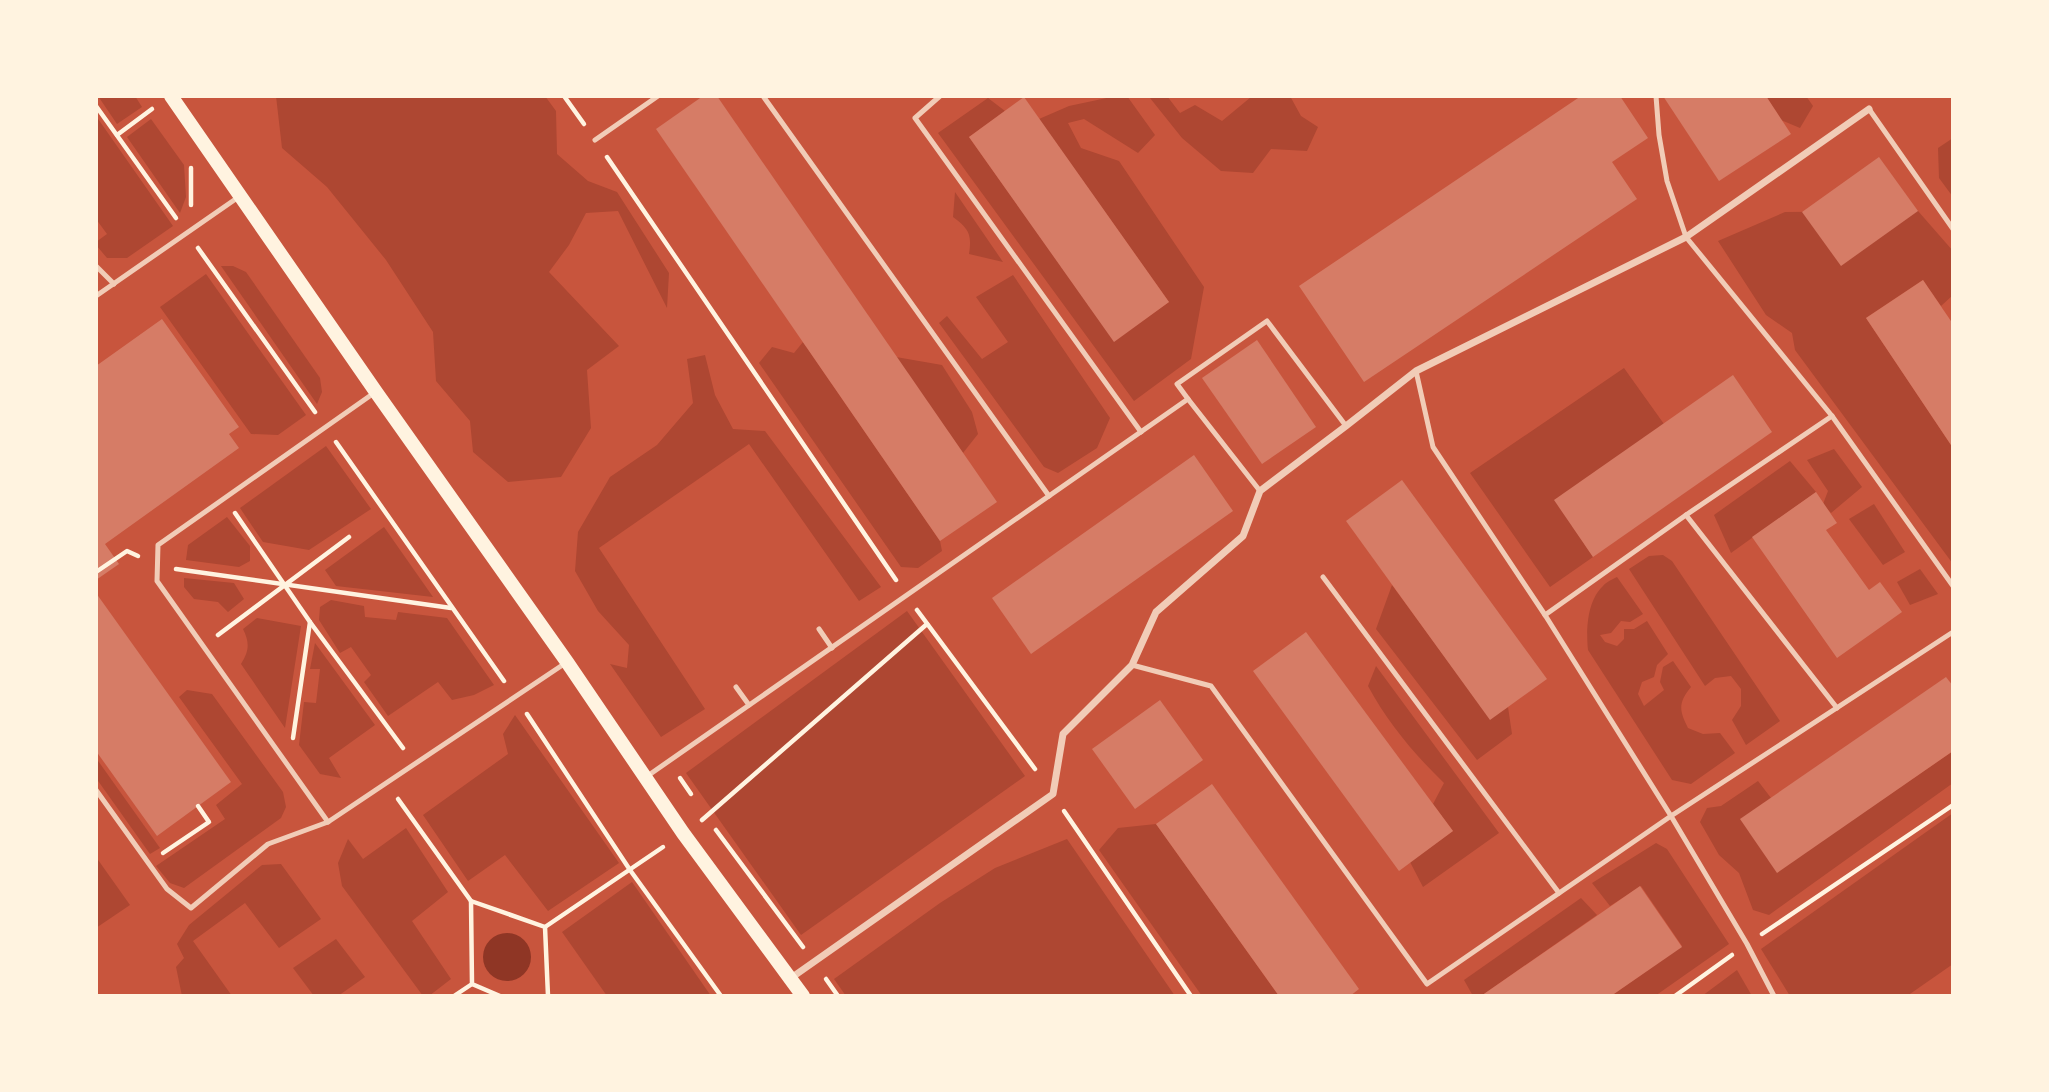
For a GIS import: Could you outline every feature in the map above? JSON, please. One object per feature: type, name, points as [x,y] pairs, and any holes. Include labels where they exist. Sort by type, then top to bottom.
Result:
[{"type":"main road","points":[[177,99],[376,392],[683,833],[791,978],[799,994]]},
{"type":"street","points":[[791,978],[1053,794],[1063,734],[1132,666],[1156,612],[1242,536],[1260,491],[1416,371],[1686,237],[1869,109]]},
{"type":"lane","points":[[595,140],[658,96]]},
{"type":"lane","points":[[763,96],[1049,496]]},
{"type":"lane","points":[[940,96],[915,118],[1141,432]]},
{"type":"lane","points":[[1656,96],[1667,181],[1686,237],[1832,416],[1953,586]]},
{"type":"lane","points":[[1869,109],[1953,229]]},
{"type":"lane","points":[[96,296],[240,195]]},
{"type":"lane","points":[[96,266],[114,284]]},
{"type":"lane","points":[[1260,491],[1177,383],[1267,321],[1346,426]]},
{"type":"lane","points":[[1416,371],[1433,447],[1545,615],[1671,816],[1747,944],[1774,996]]},
{"type":"lane","points":[[328,822],[157,581],[158,545],[376,392]]},
{"type":"lane","points":[[646,777],[1188,399]]},
{"type":"lane","points":[[1545,615],[1832,416]]},
{"type":"lane","points":[[1686,515],[1837,708]]},
{"type":"lane","points":[[1323,578],[1559,893]]},
{"type":"lane","points":[[819,629],[832,648]]},
{"type":"lane","points":[[1132,666],[1211,686],[1427,984],[1671,816],[1953,632]]},
{"type":"lane","points":[[96,790],[167,889],[191,908],[268,844],[328,822],[566,662]]},
{"type":"lane","points":[[736,687],[749,705]]},
{"type":"path","points":[[564,96],[927,624],[1053,794],[1191,996]]},
{"type":"path","points":[[117,135],[151,110],[146,103]]},
{"type":"path","points":[[96,106],[179,223],[185,216]]},
{"type":"path","points":[[190,164],[191,209]]},
{"type":"path","points":[[187,233],[515,696],[630,870],[721,996]]},
{"type":"path","points":[[225,498],[310,622],[415,763]]},
{"type":"path","points":[[203,646],[349,537]]},
{"type":"path","points":[[96,572],[127,551],[158,566],[452,608]]},
{"type":"path","points":[[288,766],[310,622]]},
{"type":"path","points":[[545,927],[706,817],[927,624]]},
{"type":"path","points":[[669,762],[691,795]]},
{"type":"path","points":[[386,782],[471,901],[472,984]]},
{"type":"path","points":[[1675,996],[1953,805]]},
{"type":"path","points":[[148,863],[209,822],[198,806]]},
{"type":"path","points":[[699,806],[706,817]]},
{"type":"path","points":[[714,828],[838,996]]},
{"type":"path","points":[[471,901],[545,927]]},
{"type":"path","points":[[545,927],[548,996]]},
{"type":"path","points":[[454,996],[472,984]]},
{"type":"path","points":[[472,984],[499,996]]},
{"type":"shaded area","points":[[98,96],[135,96],[142,107],[117,124]]},
{"type":"shaded area","points":[[276,96],[545,96],[556,111],[557,154],[588,181],[617,192],[669,273],[667,308],[618,211],[586,213],[569,245],[549,272],[619,346],[587,370],[591,428],[561,477],[508,482],[473,452],[470,421],[436,381],[433,332],[386,260],[327,187],[282,148]]},
{"type":"shaded area","points":[[1127,96],[1155,135],[1138,153],[1084,119],[1068,123],[1081,148],[1119,161],[1204,287],[1191,359],[1134,401],[938,133],[988,98],[1005,111],[969,137],[1114,341],[1169,302],[1039,119],[1069,106]]},
{"type":"shaded area","points":[[1151,96],[1167,96],[1180,113],[1195,105],[1222,121],[1251,97],[1290,96],[1301,116],[1318,127],[1307,151],[1271,149],[1253,173],[1221,171],[1182,138]]},
{"type":"shaded area","points":[[1766,96],[1806,96],[1813,106],[1800,128],[1781,120]]},
{"type":"shaded area","points":[[96,116],[173,226],[127,258],[107,258],[96,245],[96,242],[107,234],[96,219]]},
{"type":"shaded area","points":[[151,119],[184,165],[186,197],[180,213],[127,137]]},
{"type":"shaded area","points":[[1953,138],[1953,197],[1939,178],[1938,148]]},
{"type":"shaded area","points":[[955,192],[1003,262],[969,254],[968,232],[953,217]]},
{"type":"shaded area","points":[[1918,211],[1953,251],[1953,295],[1941,306],[1923,280],[1866,318],[1953,448],[1953,564],[1795,350],[1792,333],[1766,315],[1718,241],[1785,212]]},
{"type":"shaded area","points":[[221,266],[233,266],[246,272],[320,378],[322,392],[317,404]]},
{"type":"shaded area","points":[[206,274],[306,415],[278,435],[251,434],[160,307]]},
{"type":"shaded area","points":[[1013,275],[1110,418],[1097,448],[1058,473],[1044,467],[939,323],[947,316],[982,359],[1008,342],[976,297]]},
{"type":"shaded area","points":[[803,342],[940,541],[942,551],[918,568],[901,567],[759,363],[772,347],[794,353]]},
{"type":"shaded area","points":[[705,355],[715,395],[733,429],[765,431],[881,587],[859,601],[749,444],[599,548],[705,709],[661,737],[610,664],[627,668],[629,645],[598,611],[575,571],[578,532],[610,477],[657,445],[693,403],[687,359]]},
{"type":"shaded area","points":[[896,357],[942,365],[972,412],[978,434],[963,453]]},
{"type":"shaded area","points":[[1624,368],[1664,424],[1555,500],[1593,557],[1550,587],[1470,473]]},
{"type":"shaded area","points":[[326,446],[371,509],[309,550],[263,542],[240,508]]},
{"type":"shaded area","points":[[1834,449],[1862,487],[1831,513],[1823,504],[1828,491],[1807,460]]},
{"type":"shaded area","points":[[1790,461],[1816,492],[1731,553],[1714,515]]},
{"type":"shaded area","points":[[1874,504],[1905,552],[1883,565],[1849,519]]},
{"type":"shaded area","points":[[227,517],[250,546],[250,561],[239,567],[186,560],[188,545]]},
{"type":"shaded area","points":[[384,527],[433,597],[336,586],[325,570]]},
{"type":"shaded area","points":[[1663,555],[1672,561],[1780,721],[1746,745],[1732,720],[1741,706],[1741,689],[1731,676],[1715,678],[1705,686],[1629,569],[1649,556]]},
{"type":"shaded area","points":[[1920,569],[1938,594],[1910,605],[1897,582]]},
{"type":"shaded area","points":[[1617,577],[1643,614],[1630,622],[1621,621],[1611,633],[1600,635],[1605,642],[1617,646],[1624,639],[1624,629],[1634,629],[1647,621],[1668,654],[1657,665],[1654,677],[1642,682],[1638,694],[1644,706],[1664,690],[1660,682],[1663,667],[1673,661],[1691,687],[1681,707],[1688,728],[1703,734],[1720,733],[1735,753],[1691,784],[1672,780],[1588,650],[1588,625],[1594,600],[1604,585]]},
{"type":"shaded area","points":[[184,578],[234,583],[244,599],[228,612],[218,602],[194,599],[184,587]]},
{"type":"shaded area","points":[[1392,585],[1490,719],[1508,707],[1512,734],[1477,760],[1376,629]]},
{"type":"shaded area","points":[[331,600],[364,606],[365,617],[396,620],[398,612],[447,618],[494,685],[474,695],[452,700],[438,682],[388,716],[364,682],[371,675],[351,647],[340,653],[319,620],[320,607]]},
{"type":"shaded area","points":[[907,611],[1025,776],[801,935],[686,773]]},
{"type":"shaded area","points":[[257,618],[301,626],[285,728],[241,664],[248,647],[243,629]]},
{"type":"shaded area","points":[[315,643],[375,725],[329,758],[341,778],[320,774],[299,745],[304,702],[316,703],[320,669],[310,669]]},
{"type":"shaded area","points":[[1376,666],[1499,833],[1423,887],[1410,862],[1453,831],[1433,804],[1444,783],[1402,738],[1376,700],[1368,686]]},
{"type":"shaded area","points":[[187,690],[212,694],[283,792],[286,807],[281,818],[184,888],[170,883],[156,866],[225,819],[216,805],[242,784],[179,697]]},
{"type":"shaded area","points":[[515,715],[619,863],[548,911],[505,855],[468,881],[423,815],[508,754],[503,734]]},
{"type":"shaded area","points":[[1953,751],[1953,783],[1769,915],[1753,910],[1739,873],[1719,855],[1700,822],[1707,808],[1721,806],[1758,781],[1771,798],[1777,872]]},
{"type":"shaded area","points":[[96,758],[160,848],[150,854],[96,778]]},
{"type":"shaded area","points":[[1953,813],[1953,964],[1907,996],[1790,996],[1761,949]]},
{"type":"shaded area","points":[[1156,824],[1279,996],[1202,996],[1099,850],[1118,828]]},
{"type":"shaded area","points":[[406,828],[448,892],[412,921],[451,979],[429,996],[423,996],[342,886],[338,863],[348,839],[363,859]]},
{"type":"shaded area","points":[[1067,839],[1175,996],[846,996],[834,979],[940,903],[995,868]]},
{"type":"shaded area","points":[[1656,843],[1667,849],[1729,944],[1655,996],[1611,996],[1682,946],[1641,886],[1610,906],[1592,883]]},
{"type":"shaded area","points":[[96,857],[130,905],[96,928]]},
{"type":"shaded area","points":[[281,864],[321,919],[279,948],[245,903],[193,941],[232,996],[182,996],[176,967],[184,958],[177,944],[189,925],[262,865]]},
{"type":"shaded area","points":[[632,882],[711,996],[607,996],[562,932]]},
{"type":"shaded area","points":[[1581,898],[1597,915],[1481,996],[1473,996],[1464,980]]},
{"type":"shaded area","points":[[507,933],[524,940],[531,957],[524,974],[507,981],[490,974],[483,957],[490,940]]},
{"type":"shaded area","points":[[336,939],[365,977],[338,996],[314,996],[293,968]]},
{"type":"shaded area","points":[[1737,970],[1752,996],[1702,996]]},
{"type":"building","points":[[703,96],[717,96],[997,502],[940,541],[656,129]]},
{"type":"building","points":[[1581,96],[1620,96],[1648,138],[1612,162],[1637,199],[1364,382],[1299,286]]},
{"type":"building","points":[[1663,96],[1766,96],[1791,134],[1719,181]]},
{"type":"building","points":[[1024,97],[1169,302],[1114,342],[969,137]]},
{"type":"building","points":[[1879,157],[1918,211],[1841,266],[1802,212]]},
{"type":"building","points":[[1923,280],[1953,324],[1953,448],[1866,318]]},
{"type":"building","points":[[162,319],[239,427],[229,434],[239,448],[105,544],[119,564],[96,580],[96,366]]},
{"type":"building","points":[[1257,340],[1316,427],[1262,464],[1202,378]]},
{"type":"building","points":[[1733,375],[1772,432],[1593,557],[1554,500]]},
{"type":"building","points":[[1194,455],[1233,511],[1031,654],[992,598]]},
{"type":"building","points":[[1402,480],[1547,679],[1490,720],[1346,521]]},
{"type":"building","points":[[1816,492],[1837,523],[1826,530],[1869,590],[1880,582],[1902,612],[1837,658],[1752,537]]},
{"type":"building","points":[[96,593],[231,782],[157,836],[96,751]]},
{"type":"building","points":[[1306,632],[1453,831],[1399,871],[1253,671]]},
{"type":"building","points":[[1946,677],[1953,686],[1953,751],[1777,873],[1740,819]]},
{"type":"building","points":[[1160,700],[1203,760],[1135,809],[1092,749]]},
{"type":"building","points":[[1212,784],[1359,989],[1350,996],[1279,996],[1156,824]]},
{"type":"building","points":[[1640,886],[1682,947],[1611,996],[1481,996]]}]
